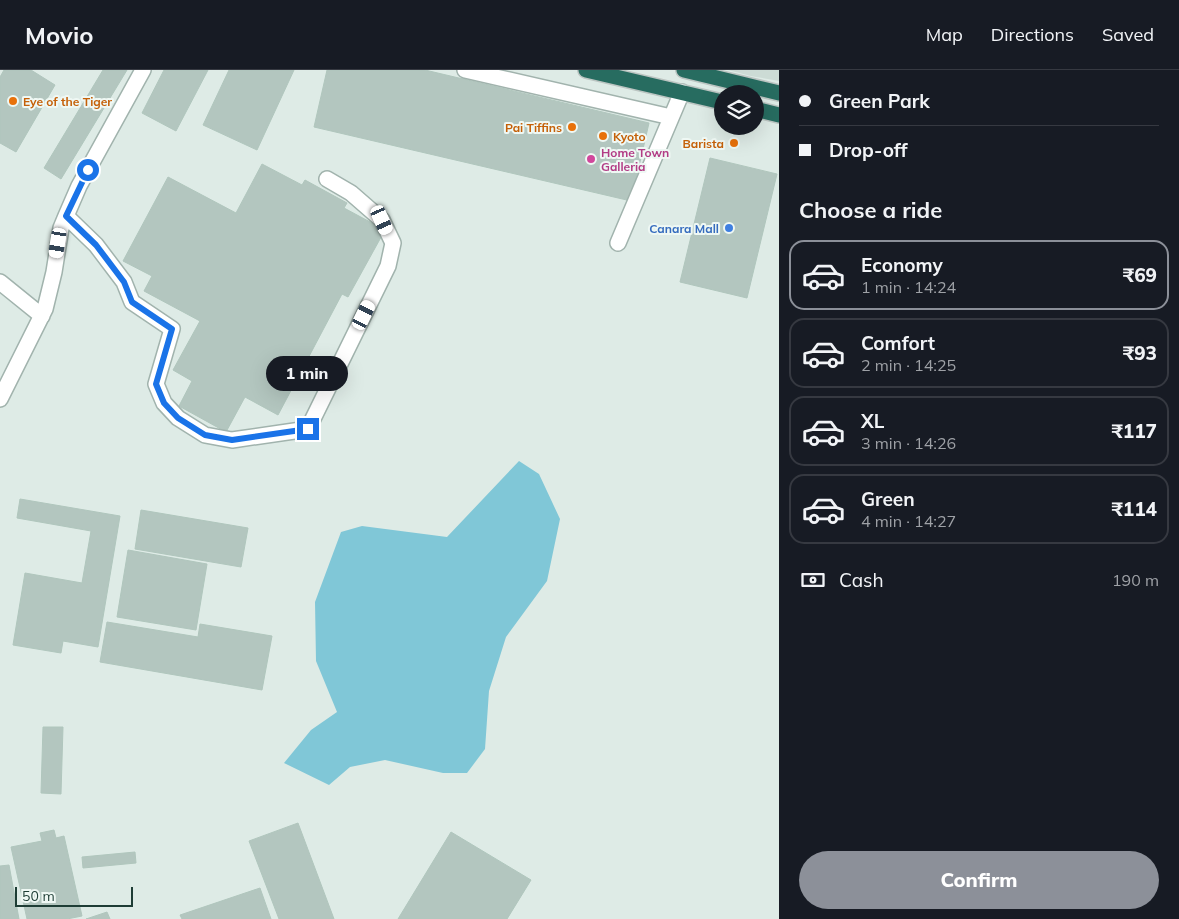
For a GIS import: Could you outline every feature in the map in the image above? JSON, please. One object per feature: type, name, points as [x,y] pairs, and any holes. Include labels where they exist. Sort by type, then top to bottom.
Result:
[{"type":"highway","points":[[586,70],[714,100]]},
{"type":"highway","points":[[684,70],[779,93]]},
{"type":"highway","points":[[764,111],[779,115]]},
{"type":"street","points":[[0,399],[42,316],[54,272],[61,228],[79,186],[143,70]]},
{"type":"street","points":[[465,70],[672,117]]},
{"type":"street","points":[[618,243],[682,92]]},
{"type":"street","points":[[66,216],[101,252],[124,282],[132,302],[172,329],[156,384],[164,403],[178,418],[205,435],[232,440],[308,429],[388,266],[392,244],[382,220],[351,193],[327,179]]},
{"type":"street","points":[[0,282],[42,316]]},
{"type":"shaded area","points":[[728,70],[779,70],[779,81],[751,76]]},
{"type":"water","points":[[519,461],[539,474],[560,519],[547,581],[506,637],[489,691],[485,749],[467,773],[443,773],[385,760],[350,767],[329,785],[284,763],[311,730],[337,712],[316,661],[315,602],[341,532],[362,526],[447,537]]},
{"type":"building","points":[[4,70],[31,70],[55,85],[16,152],[0,143],[0,77]]},
{"type":"building","points":[[103,70],[127,70],[61,179],[44,168]]},
{"type":"building","points":[[164,70],[208,70],[176,131],[142,113]]},
{"type":"building","points":[[229,70],[294,70],[257,150],[203,125]]},
{"type":"building","points":[[327,70],[425,70],[649,123],[631,201],[314,127]]},
{"type":"building","name":"Canara Mall","points":[[710,158],[777,174],[747,298],[680,282]]},
{"type":"building","points":[[262,164],[302,185],[305,180],[347,203],[344,208],[385,230],[348,297],[342,294],[278,415],[245,397],[226,432],[179,406],[192,381],[173,370],[200,321],[144,291],[152,276],[123,261],[168,177],[236,213]]},
{"type":"building","points":[[20,499],[120,516],[98,647],[63,641],[61,653],[13,645],[25,573],[82,583],[91,531],[17,518]]},
{"type":"building","points":[[141,510],[248,528],[241,567],[135,549]]},
{"type":"building","points":[[128,550],[207,564],[196,630],[117,617]]},
{"type":"building","points":[[107,622],[198,637],[200,624],[272,636],[262,690],[100,662]]},
{"type":"building","points":[[43,727],[63,727],[61,794],[41,793]]},
{"type":"building","points":[[298,823],[334,919],[279,919],[249,841]]},
{"type":"building","points":[[54,830],[56,838],[64,836],[82,916],[67,919],[27,919],[11,847],[42,841],[40,833]]},
{"type":"building","points":[[451,832],[531,880],[507,919],[398,919]]},
{"type":"building","points":[[135,852],[136,863],[83,868],[82,857]]},
{"type":"building","points":[[9,865],[19,919],[0,919],[0,866]]},
{"type":"building","points":[[260,888],[271,919],[182,919],[180,915]]},
{"type":"building","points":[[107,912],[110,919],[86,919]]},
{"type":"place","name":"Eye of the Tiger","points":[[13,101]]},
{"type":"place","name":"Pai Tiffins","points":[[572,127]]},
{"type":"place","name":"Kyoto","points":[[603,136]]},
{"type":"place","name":"Barista","points":[[734,143]]},
{"type":"place","name":"Home Town Galleria","points":[[591,159]]},
{"type":"place","name":"Canara Mall","points":[[729,228]]},
{"type":"route","points":[[88,170],[66,216],[96,245],[124,282],[132,302],[172,329],[156,384],[164,403],[178,418],[205,435],[232,440],[308,429]]}]
